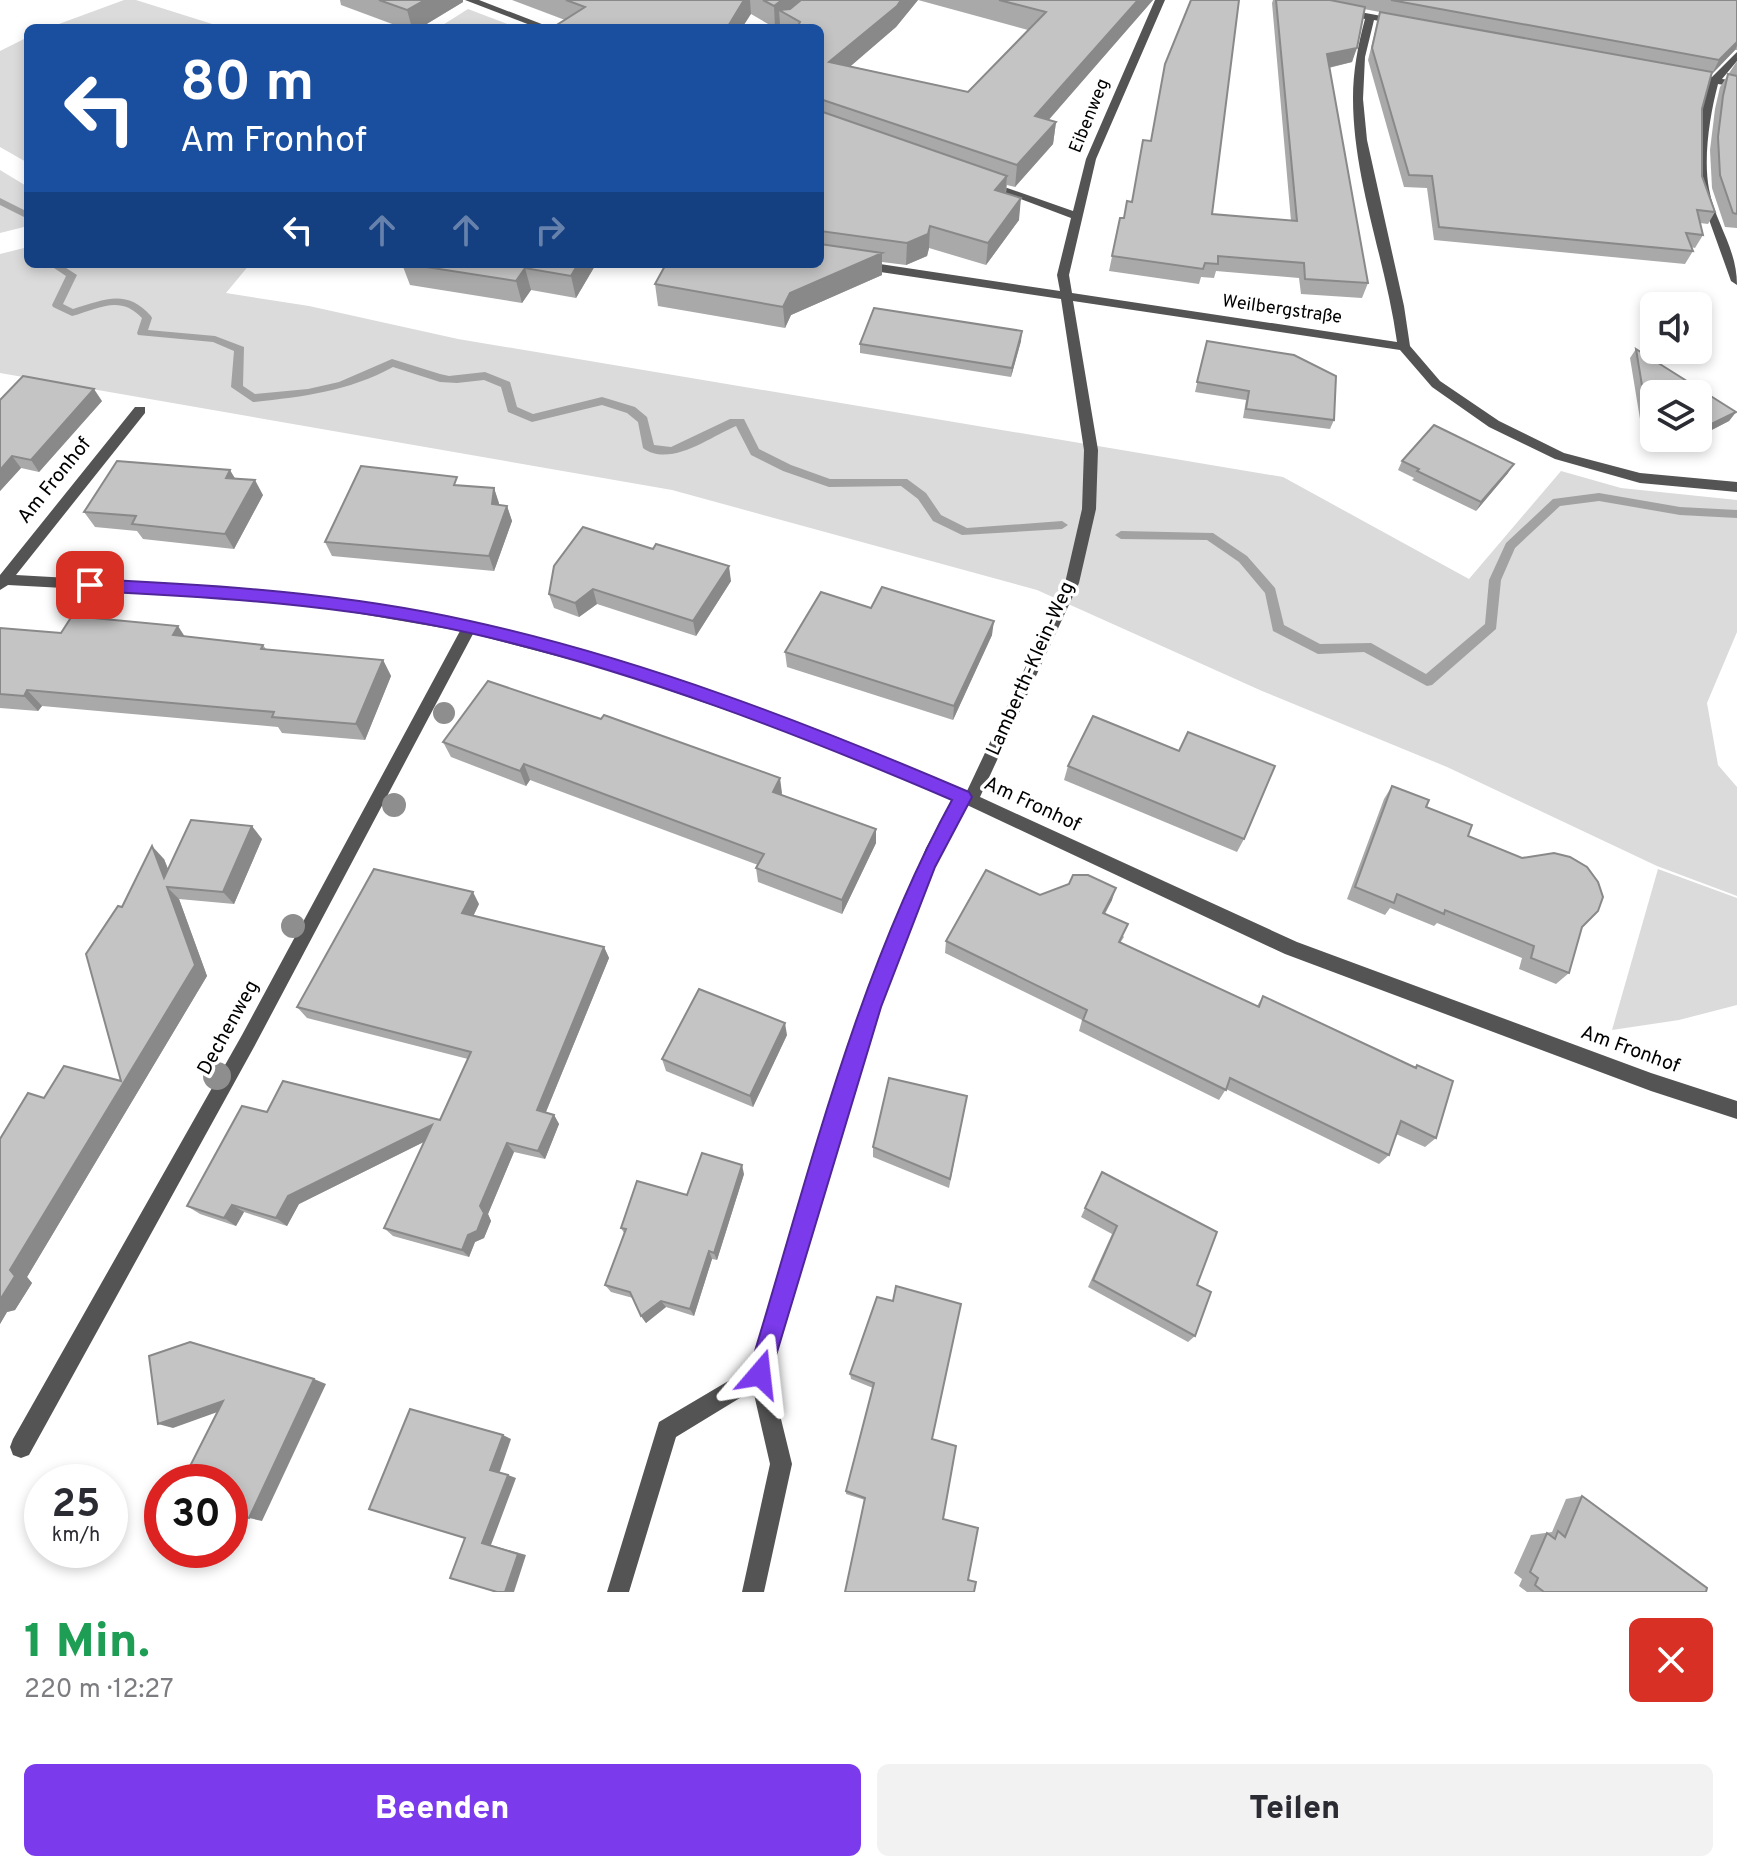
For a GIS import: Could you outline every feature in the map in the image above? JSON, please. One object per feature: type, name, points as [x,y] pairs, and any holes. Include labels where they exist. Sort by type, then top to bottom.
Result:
[{"type":"street","points":[[470,0],[536,24]]},
{"type":"street","name":"Eibenweg","points":[[1069,297],[1063,275],[1091,159],[1160,0]]},
{"type":"street","points":[[1338,11],[1409,23]]},
{"type":"street","points":[[1370,16],[1359,46],[1357,113],[1373,199],[1401,314],[1404,347],[1436,384],[1494,424],[1560,456],[1640,478],[1737,487]]},
{"type":"street","points":[[1737,55],[1714,81],[1703,121],[1703,189],[1737,281]]},
{"type":"street","points":[[1684,76],[1737,84]]},
{"type":"street","points":[[978,181],[1079,217]]},
{"type":"street","name":"Weilbergstraße","points":[[824,260],[1404,347]]},
{"type":"street","name":"Lamberth-Klein-Weg","points":[[753,1592],[781,1464],[760,1374],[871,1007],[934,848],[967,799],[1072,583],[1089,509],[1091,450],[1069,297]]},
{"type":"street","name":"Am Fronhof","points":[[1,582],[140,410]]},
{"type":"street","name":"Am Fronhof","points":[[1,582],[193,590],[332,604],[469,627],[627,670],[832,741],[967,799],[1291,948],[1651,1082],[1737,1110]]},
{"type":"street","name":"Dechenweg","points":[[21,1447],[248,1041],[469,627]]},
{"type":"street","points":[[618,1592],[667,1430],[760,1374]]},
{"type":"shaded area","points":[[124,0],[136,0],[212,24],[59,24]]},
{"type":"shaded area","points":[[468,9],[507,24],[444,24]]},
{"type":"shaded area","points":[[24,39],[24,161],[0,147],[0,51]]},
{"type":"shaded area","points":[[0,170],[24,185],[24,227],[0,233]]},
{"type":"shaded area","points":[[24,248],[24,268],[247,268],[226,293],[309,306],[458,339],[1283,477],[1469,579],[1561,471],[1621,488],[1737,500],[1737,632],[1707,703],[1718,765],[1737,787],[1737,896],[1657,866],[1447,767],[1262,691],[1037,590],[672,490],[0,373],[0,254]]},
{"type":"shaded area","points":[[1658,869],[1737,898],[1737,1005],[1679,1020],[1612,1030]]},
{"type":"building","points":[[379,0],[425,0],[407,10]]},
{"type":"building","points":[[566,0],[744,0],[729,24],[558,24],[585,7]]},
{"type":"building","points":[[763,0],[782,0],[774,6]]},
{"type":"building","points":[[801,0],[901,0],[829,62],[968,92],[1046,12],[999,0],[1138,0],[1035,116],[1056,122],[1017,165],[824,100],[824,24],[799,24],[779,10],[790,9]]},
{"type":"building","points":[[1191,0],[1239,0],[1212,214],[1297,221],[1276,0],[1330,0],[1365,7],[1357,48],[1327,54],[1368,283],[1305,279],[1304,263],[1218,256],[1218,264],[1205,263],[1203,269],[1112,256],[1120,218],[1124,218],[1127,201],[1132,202],[1143,140],[1151,141],[1165,64]]},
{"type":"building","points":[[1391,0],[1737,0],[1737,42],[1719,60]]},
{"type":"building","points":[[1380,12],[1712,72],[1702,109],[1702,176],[1715,212],[1697,210],[1703,235],[1686,233],[1693,251],[1439,227],[1432,176],[1409,175],[1372,48]]},
{"type":"building","points":[[1728,74],[1737,76],[1737,214],[1733,213],[1720,175],[1718,137]]},
{"type":"building","points":[[824,112],[1007,176],[995,190],[1021,198],[988,243],[930,226],[928,234],[907,243],[824,232]]},
{"type":"building","points":[[824,245],[882,253],[790,293],[783,307],[655,284],[664,268],[824,268]]},
{"type":"building","points":[[433,268],[525,268],[516,281]]},
{"type":"building","points":[[525,268],[576,268],[571,276]]},
{"type":"building","points":[[874,308],[1022,331],[1012,368],[860,344]]},
{"type":"building","points":[[1207,341],[1294,355],[1336,376],[1334,420],[1246,409],[1249,391],[1197,382]]},
{"type":"building","points":[[1636,349],[1640,352],[1640,364],[1660,364],[1685,380],[1641,380]]},
{"type":"building","points":[[23,376],[94,389],[31,460],[12,456],[0,470],[0,400]]},
{"type":"building","points":[[1712,397],[1736,412],[1712,424]]},
{"type":"building","points":[[1434,425],[1514,464],[1481,502],[1402,461]]},
{"type":"building","points":[[117,461],[230,470],[226,478],[255,480],[225,534],[132,524],[136,516],[84,512]]},
{"type":"building","points":[[361,466],[457,477],[454,485],[494,488],[492,504],[507,506],[489,556],[325,542]]},
{"type":"building","points":[[583,527],[653,549],[656,544],[729,566],[693,621],[593,589],[575,603],[549,594],[554,566]]},
{"type":"building","points":[[882,587],[994,621],[954,706],[785,652],[821,592],[871,608]]},
{"type":"building","points":[[72,616],[178,626],[173,635],[263,645],[261,649],[383,660],[356,724],[272,717],[274,712],[27,690],[24,696],[0,694],[0,628],[61,633]]},
{"type":"building","points":[[488,681],[601,719],[604,715],[780,778],[773,792],[876,829],[842,900],[756,868],[764,854],[524,764],[520,771],[443,742]]},
{"type":"building","points":[[1093,716],[1179,751],[1188,732],[1275,766],[1244,839],[1068,766]]},
{"type":"building","points":[[1392,786],[1429,800],[1426,807],[1472,825],[1468,836],[1522,858],[1554,853],[1570,857],[1587,867],[1598,882],[1603,897],[1598,911],[1582,927],[1569,973],[1531,958],[1534,946],[1445,910],[1444,914],[1397,894],[1394,903],[1355,887]]},
{"type":"building","points":[[191,820],[252,826],[223,892],[167,887],[195,965],[10,1270],[15,1276],[0,1300],[0,1139],[28,1093],[44,1098],[64,1066],[121,1081],[86,954],[118,906],[122,907],[152,846],[164,878]]},
{"type":"building","points":[[374,869],[473,892],[462,913],[604,947],[537,1110],[554,1115],[538,1151],[507,1143],[480,1206],[484,1213],[477,1231],[468,1235],[462,1250],[384,1228],[432,1125],[288,1196],[276,1218],[232,1205],[224,1218],[187,1206],[242,1106],[267,1112],[283,1081],[440,1120],[471,1052],[297,1007]]},
{"type":"building","points":[[986,870],[1040,895],[1069,884],[1073,875],[1088,875],[1116,888],[1103,913],[1128,924],[1119,942],[1259,1007],[1263,996],[1416,1068],[1417,1065],[1453,1081],[1436,1138],[1401,1121],[1389,1155],[1230,1078],[1226,1090],[1083,1020],[1087,1010],[946,941]]},
{"type":"building","points":[[699,989],[785,1023],[750,1096],[662,1059]]},
{"type":"building","points":[[889,1078],[967,1096],[950,1179],[873,1147]]},
{"type":"building","points":[[702,1153],[742,1165],[714,1253],[709,1251],[690,1309],[661,1301],[641,1316],[630,1292],[605,1285],[626,1229],[621,1228],[637,1181],[687,1195]]},
{"type":"building","points":[[1102,1172],[1217,1232],[1197,1285],[1211,1292],[1195,1336],[1093,1280],[1117,1226],[1085,1208]]},
{"type":"building","points":[[896,1286],[961,1304],[932,1439],[956,1446],[943,1519],[978,1528],[968,1580],[976,1582],[974,1592],[845,1592],[865,1498],[846,1491],[874,1383],[850,1374],[877,1297],[893,1301]]},
{"type":"building","points":[[190,1342],[314,1379],[249,1518],[248,1464],[191,1464],[223,1401],[158,1424],[149,1356]]},
{"type":"building","points":[[410,1409],[503,1435],[490,1470],[508,1475],[482,1543],[518,1554],[505,1592],[450,1578],[465,1538],[369,1509]]},
{"type":"building","points":[[1582,1496],[1707,1588],[1706,1592],[1544,1592],[1535,1585],[1538,1578],[1530,1572],[1547,1533],[1555,1539],[1558,1531],[1565,1537]]},
{"type":"waterway","points":[[0,201],[24,214]]},
{"type":"waterway","points":[[60,268],[72,275],[57,305],[72,313],[103,303],[122,301],[131,303],[147,318],[142,333],[215,339],[240,349],[237,387],[253,398],[341,386],[392,363],[449,379],[485,376],[506,385],[512,409],[532,418],[602,401],[631,410],[643,420],[649,448],[672,451],[740,422],[755,452],[787,468],[829,483],[903,482],[922,496],[937,518],[966,532],[1062,525]]},
{"type":"waterway","points":[[1121,535],[1209,536],[1243,559],[1271,591],[1278,628],[1318,649],[1366,647],[1427,681],[1491,626],[1495,580],[1510,546],[1557,502],[1599,497],[1680,511],[1737,514]]},
{"type":"route","points":[[90,585],[193,590],[332,604],[469,627],[612,665],[832,741],[963,797],[926,865],[871,1007],[760,1374]]}]
